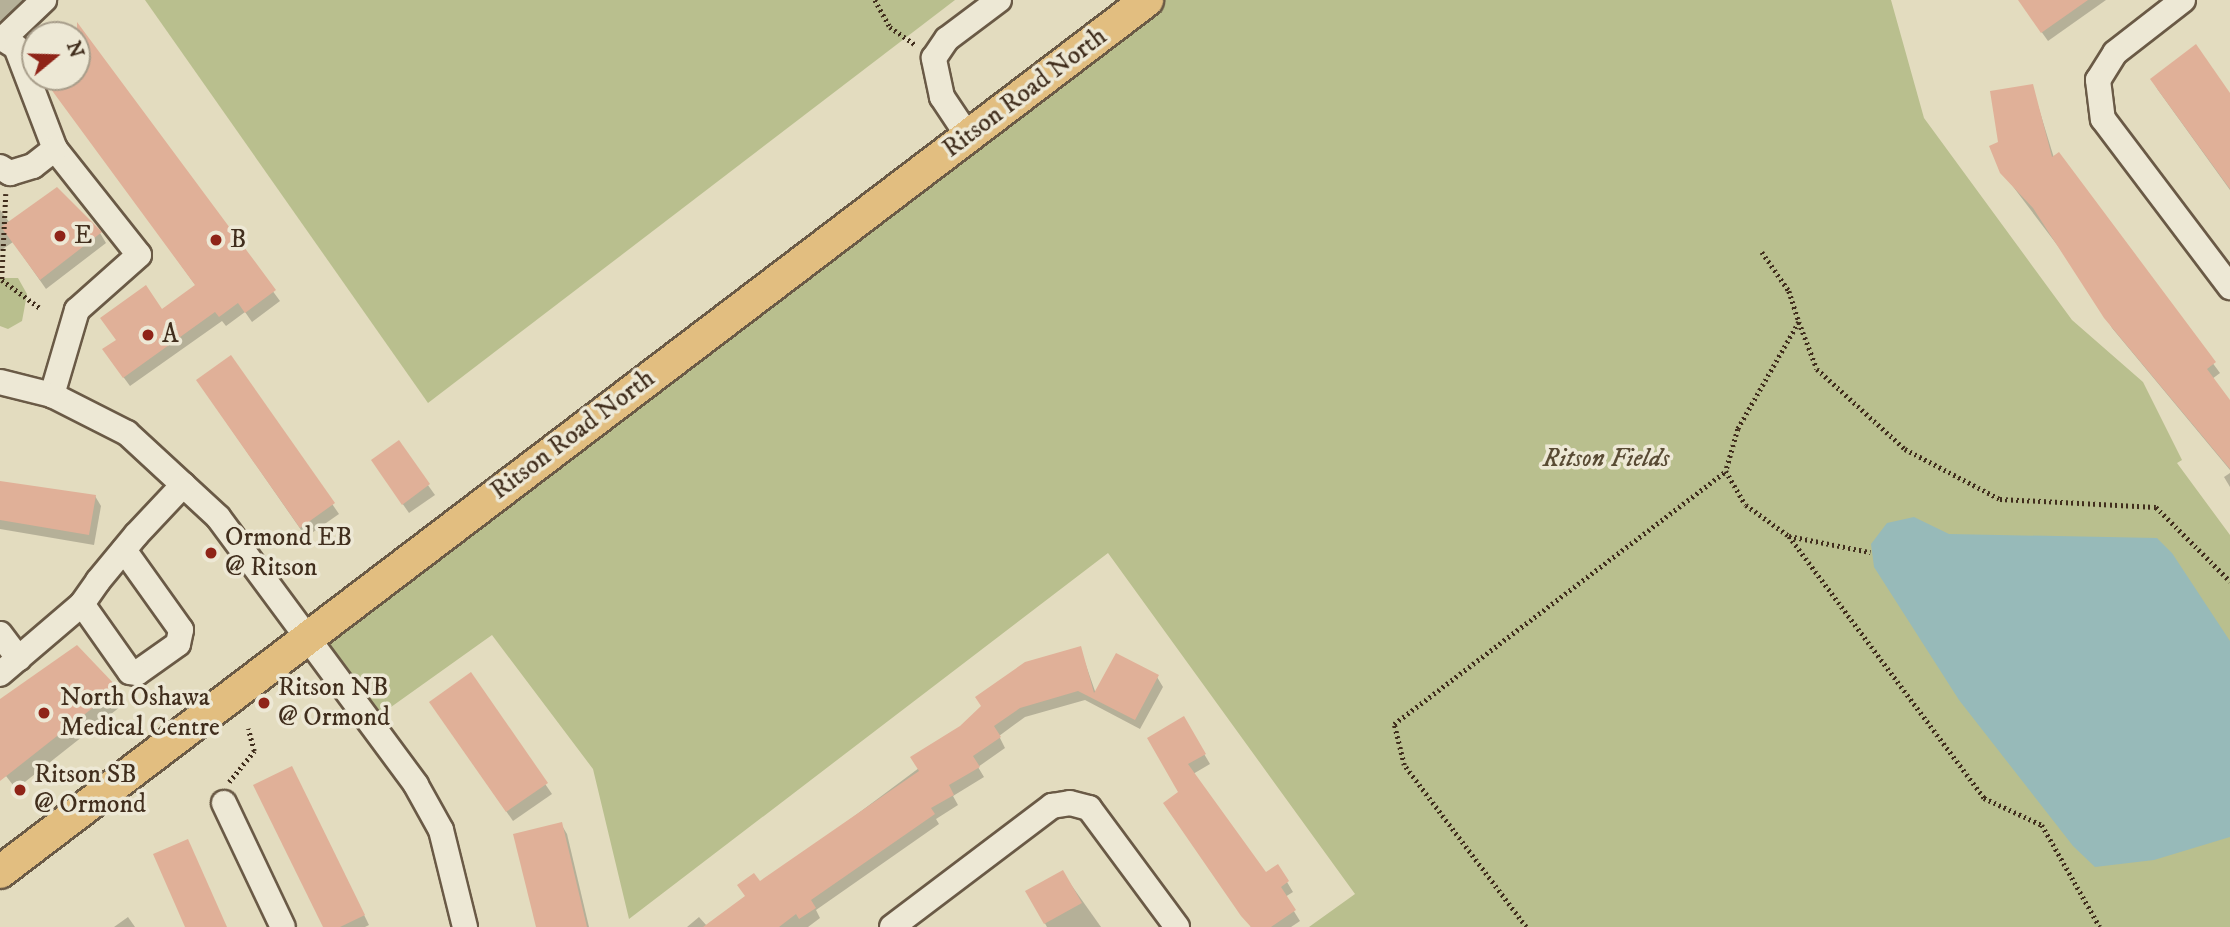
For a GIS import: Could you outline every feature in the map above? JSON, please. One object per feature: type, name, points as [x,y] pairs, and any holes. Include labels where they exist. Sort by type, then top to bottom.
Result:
[{"type":"main road","name":"Ritson Road North","points":[[0,872],[1147,0]]},
{"type":"street","points":[[44,0],[2,37],[24,65],[55,149],[139,254],[77,310],[52,396]]},
{"type":"street","points":[[968,136],[942,97],[934,58],[947,39],[999,0]]},
{"type":"street","points":[[2183,0],[2115,53],[2098,80],[2103,119],[2230,286]]},
{"type":"street","points":[[5,170],[33,166],[55,149]]},
{"type":"street","points":[[0,382],[52,396],[127,433],[218,517],[308,639],[441,830],[459,882],[465,927]]},
{"type":"street","points":[[0,634],[9,666],[82,604],[124,550],[183,485]]},
{"type":"street","points":[[82,604],[130,672],[178,644],[181,630],[124,550]]},
{"type":"street","points":[[224,803],[283,927]]},
{"type":"street","points":[[892,927],[1052,806],[1089,808],[1177,927]]},
{"type":"path","points":[[875,0],[890,27],[934,58]]},
{"type":"path","points":[[5,170],[2,280],[40,308]]},
{"type":"path","points":[[1762,252],[1789,291],[1817,369],[1905,449],[2000,499],[2156,507],[2230,581]]},
{"type":"path","points":[[1526,927],[1404,765],[1394,724],[1726,471],[1738,429],[1799,322]]},
{"type":"path","points":[[1726,471],[1746,505],[1789,536],[1984,798],[2042,825],[2100,927]]},
{"type":"path","points":[[1789,536],[1870,552]]},
{"type":"path","points":[[224,803],[234,774],[254,751],[248,729]]},
{"type":"green space","points":[[145,0],[955,0],[428,403]]},
{"type":"green space","name":"Ritson Fields","points":[[1158,0],[1891,0],[1924,118],[2072,320],[2143,382],[2182,460],[2177,463],[2230,535],[2230,927],[1309,927],[1355,894],[1108,553],[629,919],[593,769],[492,635],[370,722],[308,639]]},
{"type":"green space","points":[[0,278],[18,278],[27,294],[22,321],[8,329],[0,326]]},
{"type":"water","points":[[1914,517],[1949,534],[2157,538],[2172,553],[2230,641],[2230,837],[2154,860],[2095,867],[2073,846],[1959,700],[1874,567],[1871,544],[1887,523]]},
{"type":"building","points":[[2018,0],[2088,0],[2041,33]]},
{"type":"building","points":[[91,41],[276,290],[245,313],[238,303],[219,317],[215,312],[123,378],[102,349],[116,340],[100,318],[146,285],[162,309],[195,285],[52,91],[91,91]]},
{"type":"building","points":[[2196,44],[2230,93],[2230,189],[2150,79]]},
{"type":"building","points":[[2033,84],[2052,157],[2059,152],[2216,362],[2207,369],[2230,400],[2230,469],[2104,318],[2033,208],[2000,173],[1989,146],[1998,142],[1990,91]]},
{"type":"building","name":"E","points":[[57,187],[102,232],[40,280],[1,227]]},
{"type":"building","points":[[231,355],[335,503],[300,528],[196,380]]},
{"type":"building","points":[[399,440],[430,484],[402,505],[371,460]]},
{"type":"building","points":[[0,481],[96,495],[89,535],[0,520]]},
{"type":"building","name":"North Oshawa Medical Centre","points":[[77,645],[118,688],[0,781],[0,699]]},
{"type":"building","points":[[1081,646],[1094,693],[1116,653],[1159,675],[1135,720],[1078,691],[1020,708],[994,726],[1001,737],[973,756],[980,767],[949,785],[954,795],[931,808],[935,814],[811,900],[816,908],[799,919],[796,914],[779,927],[703,927],[745,896],[737,885],[754,873],[760,881],[919,771],[910,757],[960,726],[981,706],[975,697],[1025,662]]},
{"type":"building","points":[[471,672],[548,783],[506,812],[429,702]]},
{"type":"building","points":[[1184,716],[1206,754],[1188,764],[1266,872],[1278,864],[1289,881],[1281,887],[1296,910],[1271,927],[1251,927],[1241,916],[1163,803],[1178,792],[1147,738]]},
{"type":"building","points":[[292,766],[365,915],[340,927],[323,927],[253,785]]},
{"type":"building","points":[[562,822],[587,927],[536,927],[513,834]]},
{"type":"building","points":[[188,839],[227,927],[185,927],[153,854]]},
{"type":"building","points":[[1063,870],[1082,903],[1044,924],[1025,891]]},
{"type":"place","name":"E","points":[[60,236]]},
{"type":"place","name":"B","points":[[216,240]]},
{"type":"place","name":"A","points":[[148,335]]},
{"type":"place","name":"Ormond EB @ Ritson","points":[[211,553]]},
{"type":"place","name":"Ritson NB @ Ormond","points":[[264,703]]},
{"type":"place","name":"North Oshawa Medical Centre","points":[[44,713]]},
{"type":"place","name":"Ritson SB @ Ormond","points":[[20,790]]}]
